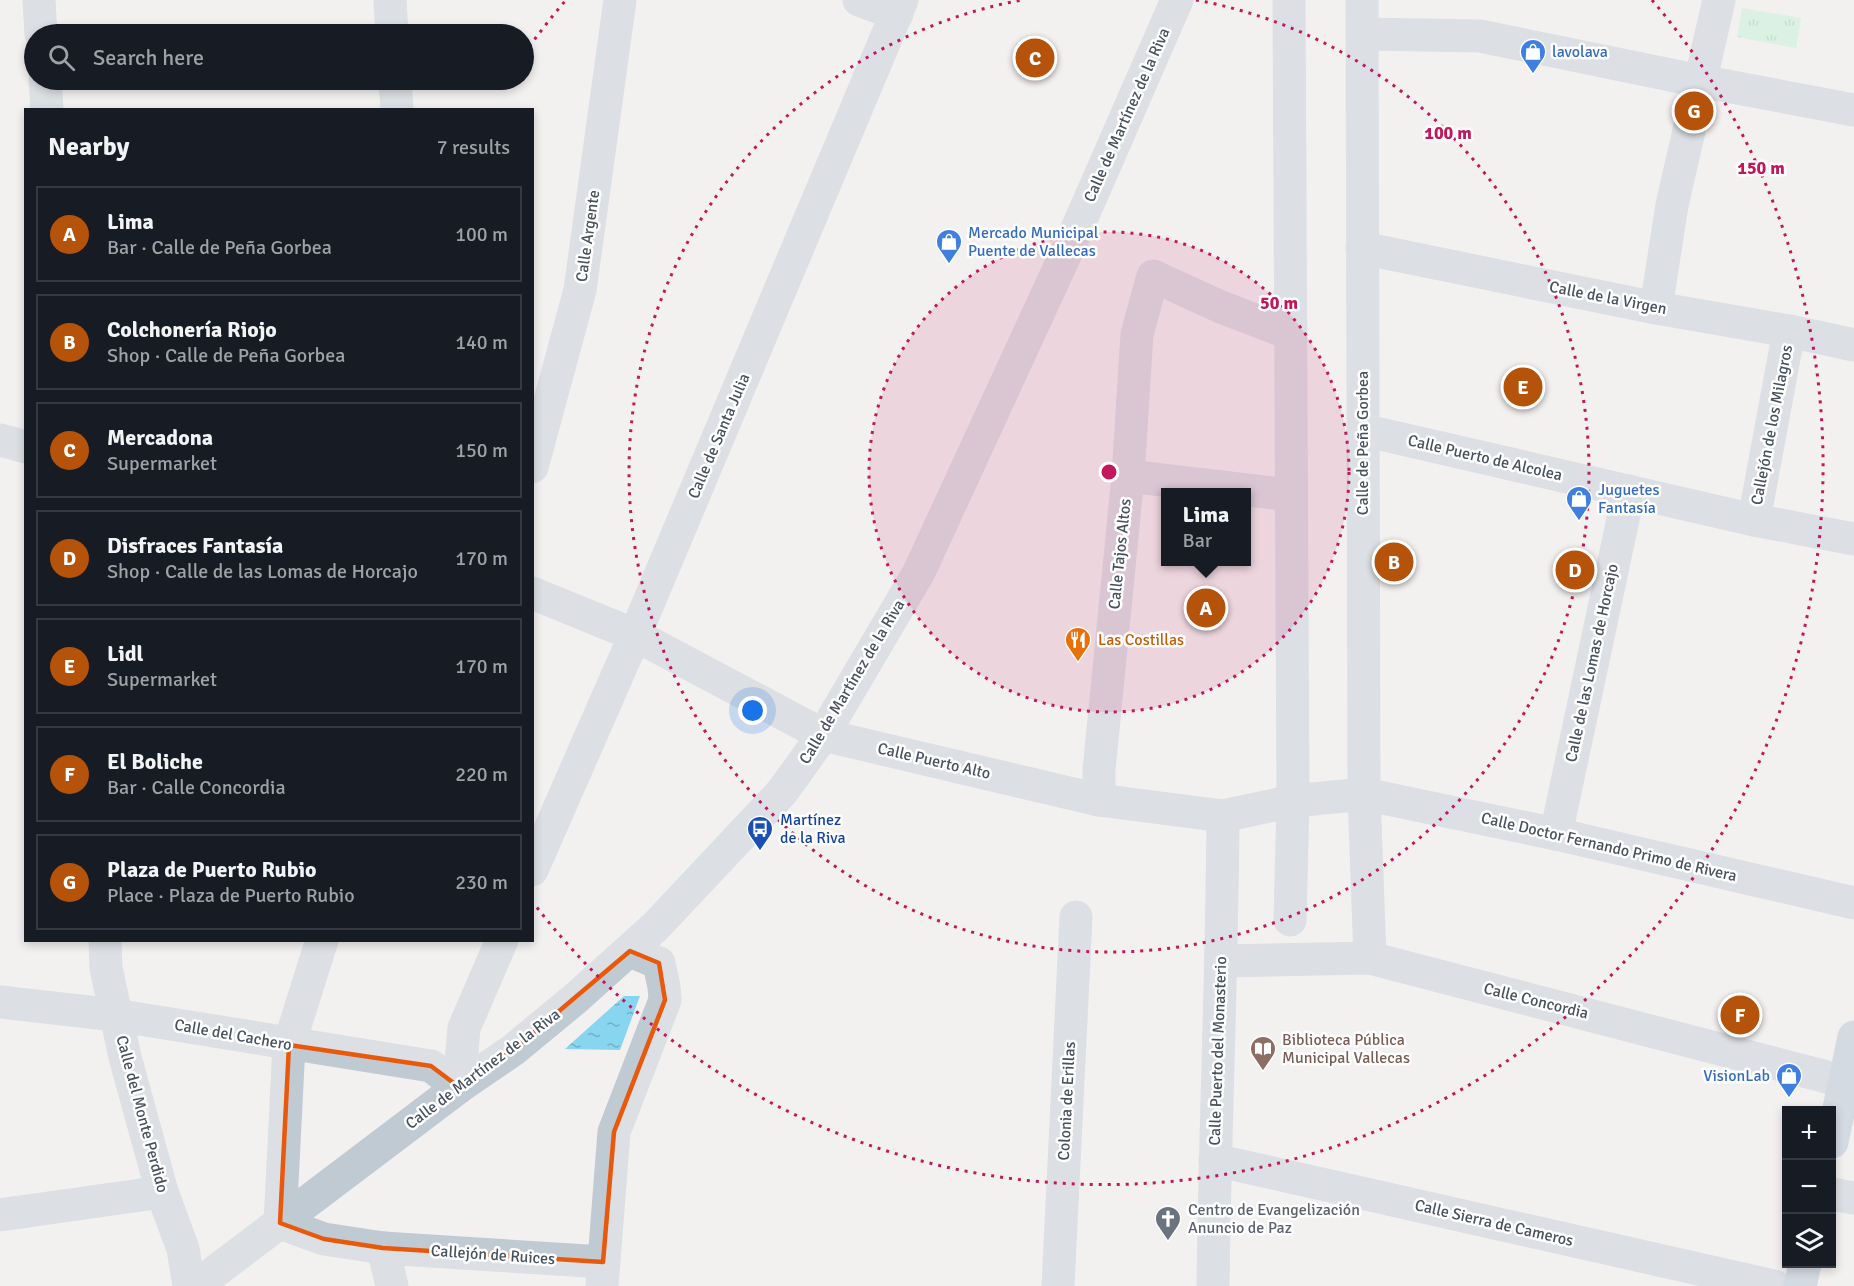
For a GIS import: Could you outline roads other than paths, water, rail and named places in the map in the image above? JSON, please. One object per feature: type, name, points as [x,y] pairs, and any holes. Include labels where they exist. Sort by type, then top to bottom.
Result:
[{"type":"main road","points":[[1836,1125],[1851,1059]]},
{"type":"main road","points":[[1800,1286],[1804,1268]]},
{"type":"street","points":[[39,0],[40,24]]},
{"type":"street","points":[[390,0],[391,24]]},
{"type":"street","name":"Calle Argente","points":[[534,460],[580,290],[621,0]]},
{"type":"street","points":[[859,0],[899,7]]},
{"type":"street","name":"Calle de Martínez de la Riva","points":[[196,1286],[459,1087],[513,1050],[630,951],[782,792],[823,735],[919,572],[1073,238],[1177,0]]},
{"type":"street","points":[[1289,0],[1293,801],[1290,920]]},
{"type":"street","name":"Calle de Peña Gorbea","points":[[1362,0],[1364,794],[1370,958]]},
{"type":"street","points":[[1656,308],[1672,205],[1719,0]]},
{"type":"street","name":"Calle de Santa Julia","points":[[534,865],[635,635],[899,7]]},
{"type":"street","points":[[1363,34],[1480,36],[1551,52],[1854,110]]},
{"type":"street","points":[[46,90],[47,108]]},
{"type":"street","points":[[396,90],[397,108]]},
{"type":"street","name":"Calle de la Virgen","points":[[1362,248],[1656,308],[1789,331],[1854,345]]},
{"type":"street","name":"Calle Tajos Altos","points":[[1099,800],[1099,770],[1128,476],[1137,334],[1153,276],[1221,307],[1291,334]]},
{"type":"street","name":"Callejón de los Milagros","points":[[1754,519],[1789,331]]},
{"type":"street","name":"Calle Puerto de Alcolea","points":[[1363,430],[1754,519],[1854,539]]},
{"type":"street","points":[[0,440],[24,446]]},
{"type":"street","points":[[1128,476],[1234,488]]},
{"type":"street","points":[[1251,490],[1291,495]]},
{"type":"street","name":"Calle de las Lomas de Horcajo","points":[[1556,834],[1629,491]]},
{"type":"street","name":"Calle Puerto Alto","points":[[534,594],[635,635],[823,735],[1099,800],[1223,816],[1293,801],[1364,794]]},
{"type":"street","name":"Calle Doctor Fernando Primo de Rivera","points":[[1364,794],[1556,834],[1854,903]]},
{"type":"street","name":"Calle Puerto del Monasterio","points":[[1213,1286],[1222,962],[1223,816]]},
{"type":"street","name":"Colonia de Erillas","points":[[1058,1286],[1076,917]]},
{"type":"street","name":"Calle del Monte Perdido","points":[[105,942],[106,968],[125,1058],[162,1192],[183,1249],[189,1286]]},
{"type":"street","points":[[280,1223],[289,1045],[321,942]]},
{"type":"street","points":[[459,1087],[464,1028],[501,942]]},
{"type":"street","points":[[603,1274],[614,1132],[665,1000],[659,963],[630,951]]},
{"type":"street","name":"Calle Concordia","points":[[1222,962],[1370,958],[1851,1059]]},
{"type":"street","name":"Calle del Cachero","points":[[0,1002],[115,1015],[289,1045],[431,1066],[459,1087]]},
{"type":"street","name":"Calle Sierra de Cameros","points":[[1215,1160],[1774,1286]]},
{"type":"street","points":[[0,1215],[162,1192]]},
{"type":"street","points":[[1836,1195],[1854,1197]]},
{"type":"street","name":"Callejón de Ruices","points":[[280,1223],[324,1239],[603,1274]]},
{"type":"street","points":[[383,1248],[392,1286]]},
{"type":"water","points":[[624,996],[640,996],[620,1050],[565,1049]]},
{"type":"place","name":"Mercadona","points":[[1035,58]]},
{"type":"place","name":"lavolava","points":[[1533,75]]},
{"type":"place","name":"Plaza de Puerto Rubio","points":[[1694,111]]},
{"type":"place","name":"Mercado Municipal Puente de Vallecas","points":[[949,265]]},
{"type":"place","name":"Lidl","points":[[1523,387]]},
{"type":"place","name":"Juguetes Fantasía","points":[[1579,522]]},
{"type":"place","name":"Colchonería Riojo","points":[[1394,562]]},
{"type":"place","name":"Disfraces Fantasía","points":[[1575,570]]},
{"type":"place","name":"Lima","points":[[1206,608]]},
{"type":"place","name":"Las Costillas","points":[[1078,663]]},
{"type":"place","name":"Martínez de la Riva","points":[[760,852]]},
{"type":"place","name":"El Boliche","points":[[1740,1015]]},
{"type":"place","name":"Biblioteca Pública Municipal Vallecas","points":[[1263,1072]]},
{"type":"place","name":"VisionLab","points":[[1789,1099]]},
{"type":"place","name":"Centro de Evangelización Anuncio de Paz","points":[[1168,1242]]}]
